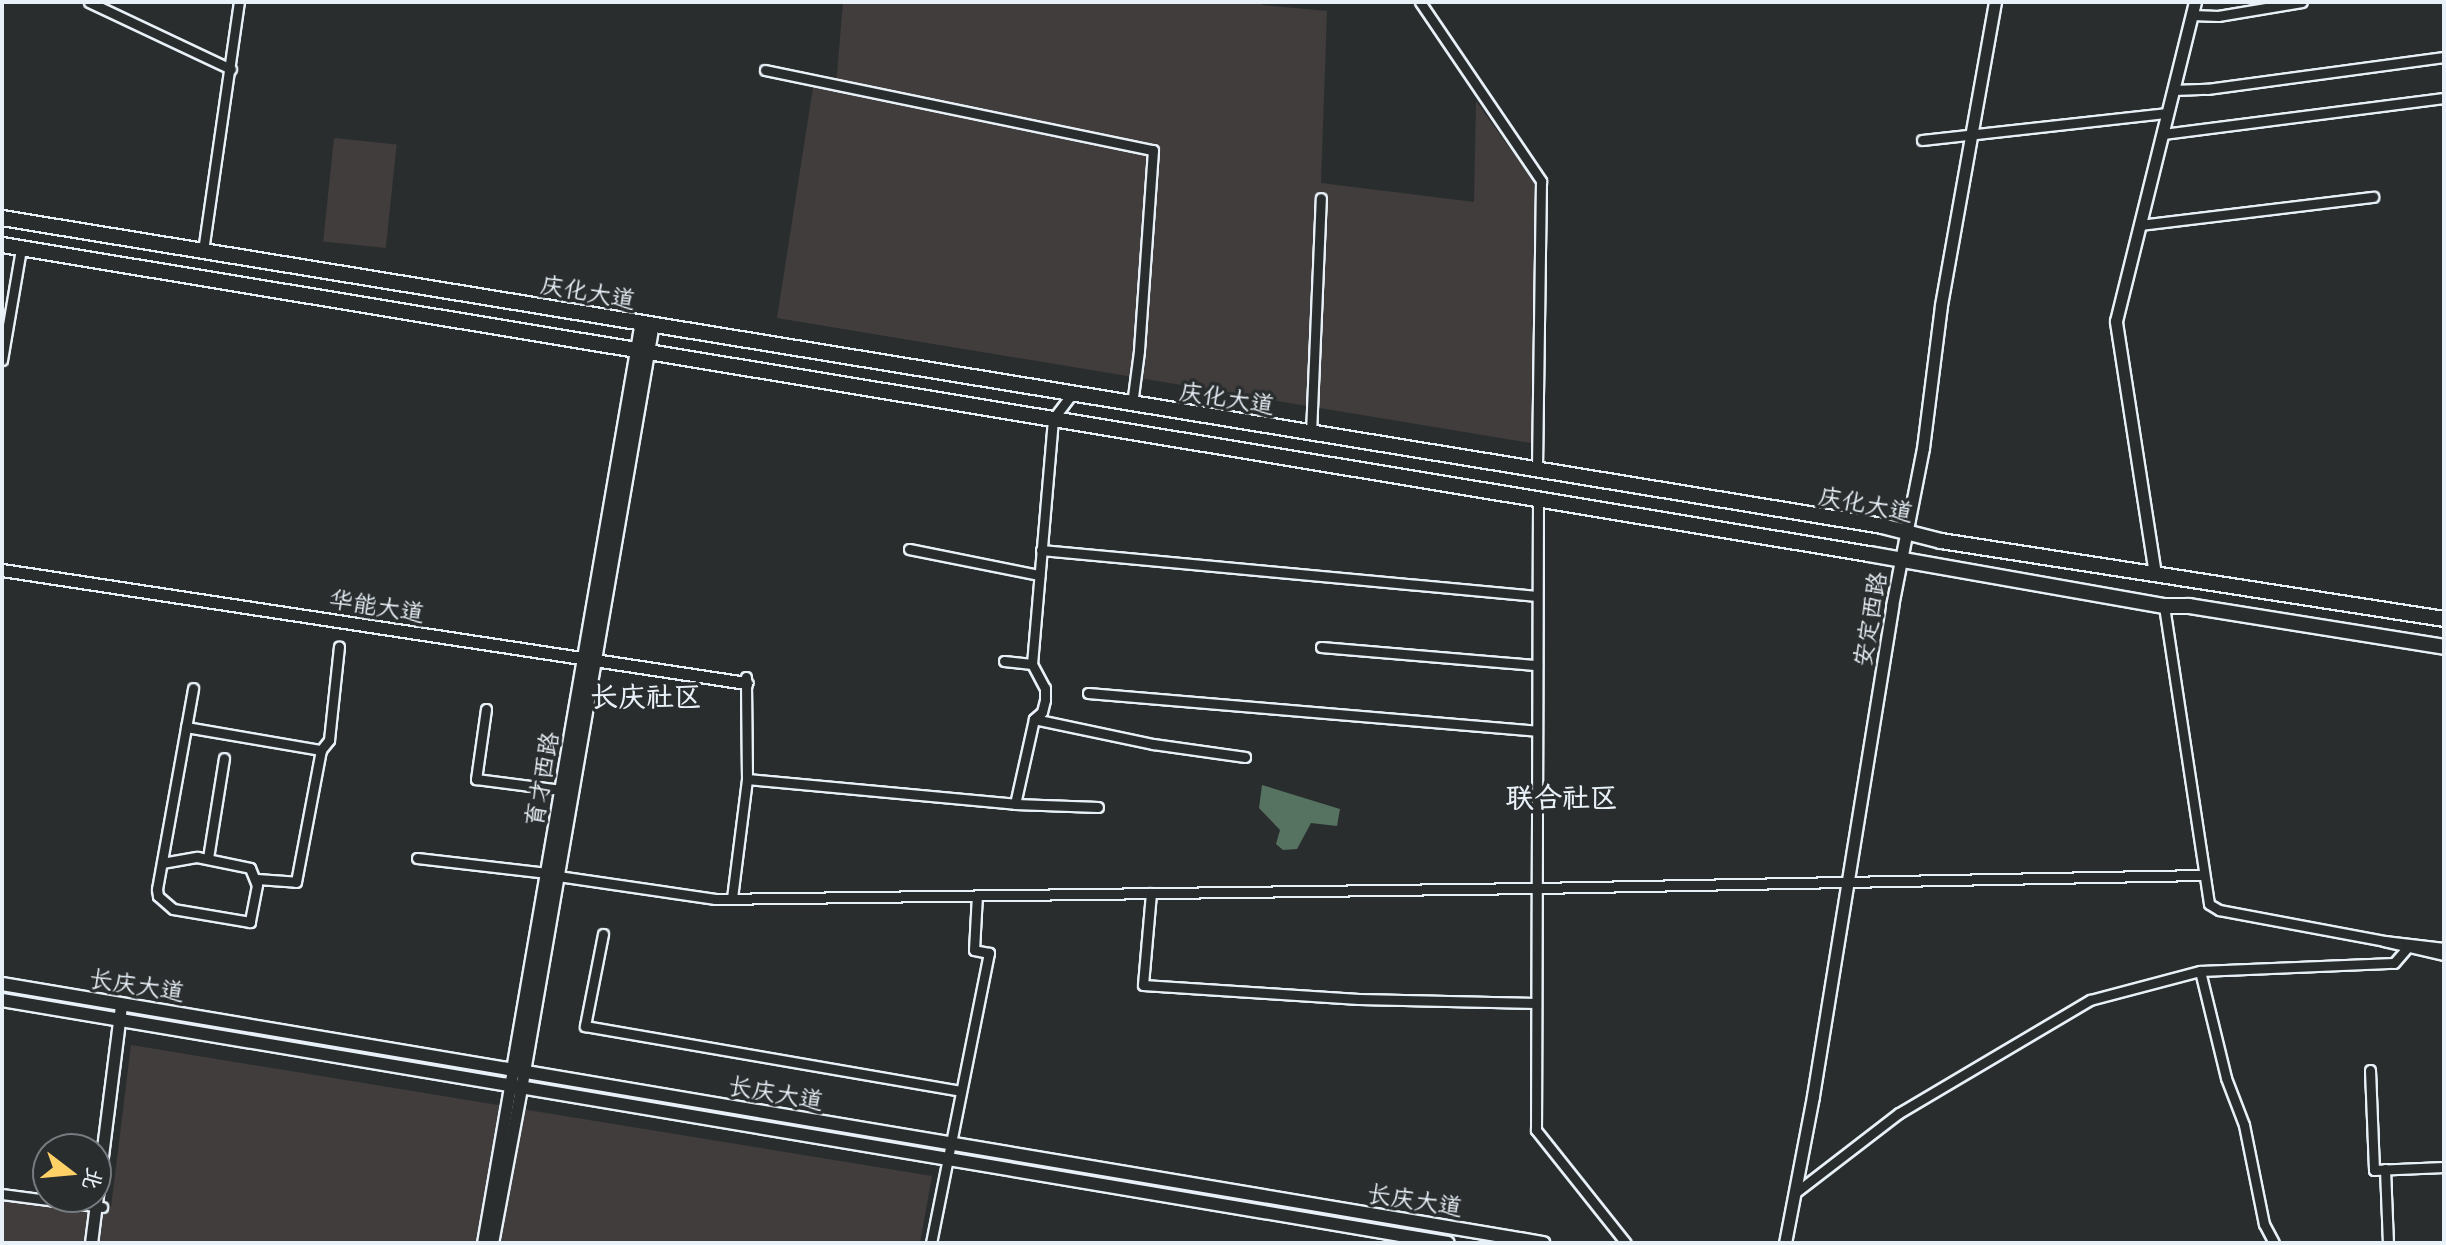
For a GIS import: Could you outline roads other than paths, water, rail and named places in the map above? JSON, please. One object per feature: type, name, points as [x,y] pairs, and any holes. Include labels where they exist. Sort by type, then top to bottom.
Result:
[{"type":"highway","name":"庆化大道","points":[[2,218],[2155,574],[2444,619]]},
{"type":"highway","name":"庆化大道","points":[[2,245],[2164,606],[2189,606],[2444,647]]},
{"type":"main road","name":"育才西路","points":[[518,1071],[648,323]]},
{"type":"main road","name":"育才西路","points":[[552,875],[561,790],[590,656]]},
{"type":"main road","name":"长庆大道","points":[[2,984],[1543,1243]]},
{"type":"main road","name":"长庆大道","points":[[2,1000],[1448,1243]]},
{"type":"street","points":[[89,2],[231,69]]},
{"type":"street","points":[[203,251],[239,2]]},
{"type":"street","points":[[1420,2],[1541,181],[1537,471]]},
{"type":"street","name":"安定西路","points":[[1976,135],[1995,2]]},
{"type":"street","name":"安定西路","points":[[1793,1243],[1799,1190],[1910,533],[1941,305],[2002,2]]},
{"type":"street","points":[[2155,574],[2116,321],[2195,2]]},
{"type":"street","points":[[2192,15],[2218,16],[2302,2]]},
{"type":"street","points":[[2173,90],[2207,89],[2444,57]]},
{"type":"street","points":[[765,70],[1153,150],[1132,404]]},
{"type":"street","points":[[2163,134],[2444,98]]},
{"type":"street","points":[[1922,140],[2168,113]]},
{"type":"street","points":[[2140,225],[2373,197]]},
{"type":"street","points":[[1311,433],[1321,198]]},
{"type":"street","points":[[2,360],[21,249]]},
{"type":"street","points":[[1015,804],[1034,719],[1042,712],[1045,688],[1032,664],[1053,419],[1072,394]]},
{"type":"street","points":[[1538,501],[1536,1130],[1626,1243]]},
{"type":"street","points":[[909,549],[1039,575]]},
{"type":"street","points":[[1041,550],[1537,596]]},
{"type":"street","name":"华能大道","points":[[2,563],[746,680]]},
{"type":"street","name":"华能大道","points":[[2,570],[590,656]]},
{"type":"street","points":[[2164,606],[2209,904],[2219,910],[2384,941],[2444,948]]},
{"type":"street","points":[[162,863],[179,857],[208,858],[244,865],[257,879],[296,882],[321,750],[329,740],[339,647]]},
{"type":"street","points":[[1321,647],[1537,665]]},
{"type":"street","points":[[1004,661],[1032,664]]},
{"type":"street","points":[[732,898],[747,779],[746,680]]},
{"type":"street","points":[[193,688],[157,889],[167,906],[250,922],[257,879]]},
{"type":"street","points":[[1088,693],[1536,731]]},
{"type":"street","points":[[486,709],[476,779],[561,790]]},
{"type":"street","points":[[1034,719],[1153,744],[1245,757]]},
{"type":"street","points":[[186,727],[321,750]]},
{"type":"street","points":[[208,858],[224,758]]},
{"type":"street","points":[[747,779],[1015,804],[1098,807]]},
{"type":"street","points":[[417,858],[732,898],[1537,888],[2204,875]]},
{"type":"street","points":[[1151,893],[1143,985],[1359,999],[1536,1003]]},
{"type":"street","points":[[931,1243],[989,953],[974,950],[977,895]]},
{"type":"street","points":[[603,934],[585,1026],[960,1091]]},
{"type":"street","points":[[2384,941],[2444,955]]},
{"type":"street","points":[[1799,1190],[1899,1113],[2090,1000],[2200,971],[2394,963],[2407,948]]},
{"type":"street","points":[[2200,971],[2226,1078],[2244,1125],[2264,1224],[2274,1243]]},
{"type":"street","points":[[108,1133],[124,1004]]},
{"type":"street","points":[[2370,1070],[2374,1170],[2444,1167]]},
{"type":"street","name":"育才西路","points":[[492,1243],[518,1071]]},
{"type":"street","name":"育才西路","points":[[483,1243],[516,1087]]},
{"type":"street","points":[[2385,1169],[2388,1243]]},
{"type":"street","name":"安定西路","points":[[1785,1243],[1799,1190]]},
{"type":"street","points":[[2,1194],[32,1198]]},
{"type":"street","points":[[91,1243],[98,1213]]},
{"type":"street","points":[[97,1243],[99,1213]]},
{"type":"district","name":"长庆社区","points":[[646,695]]},
{"type":"district","name":"联合社区","points":[[1562,796]]}]
